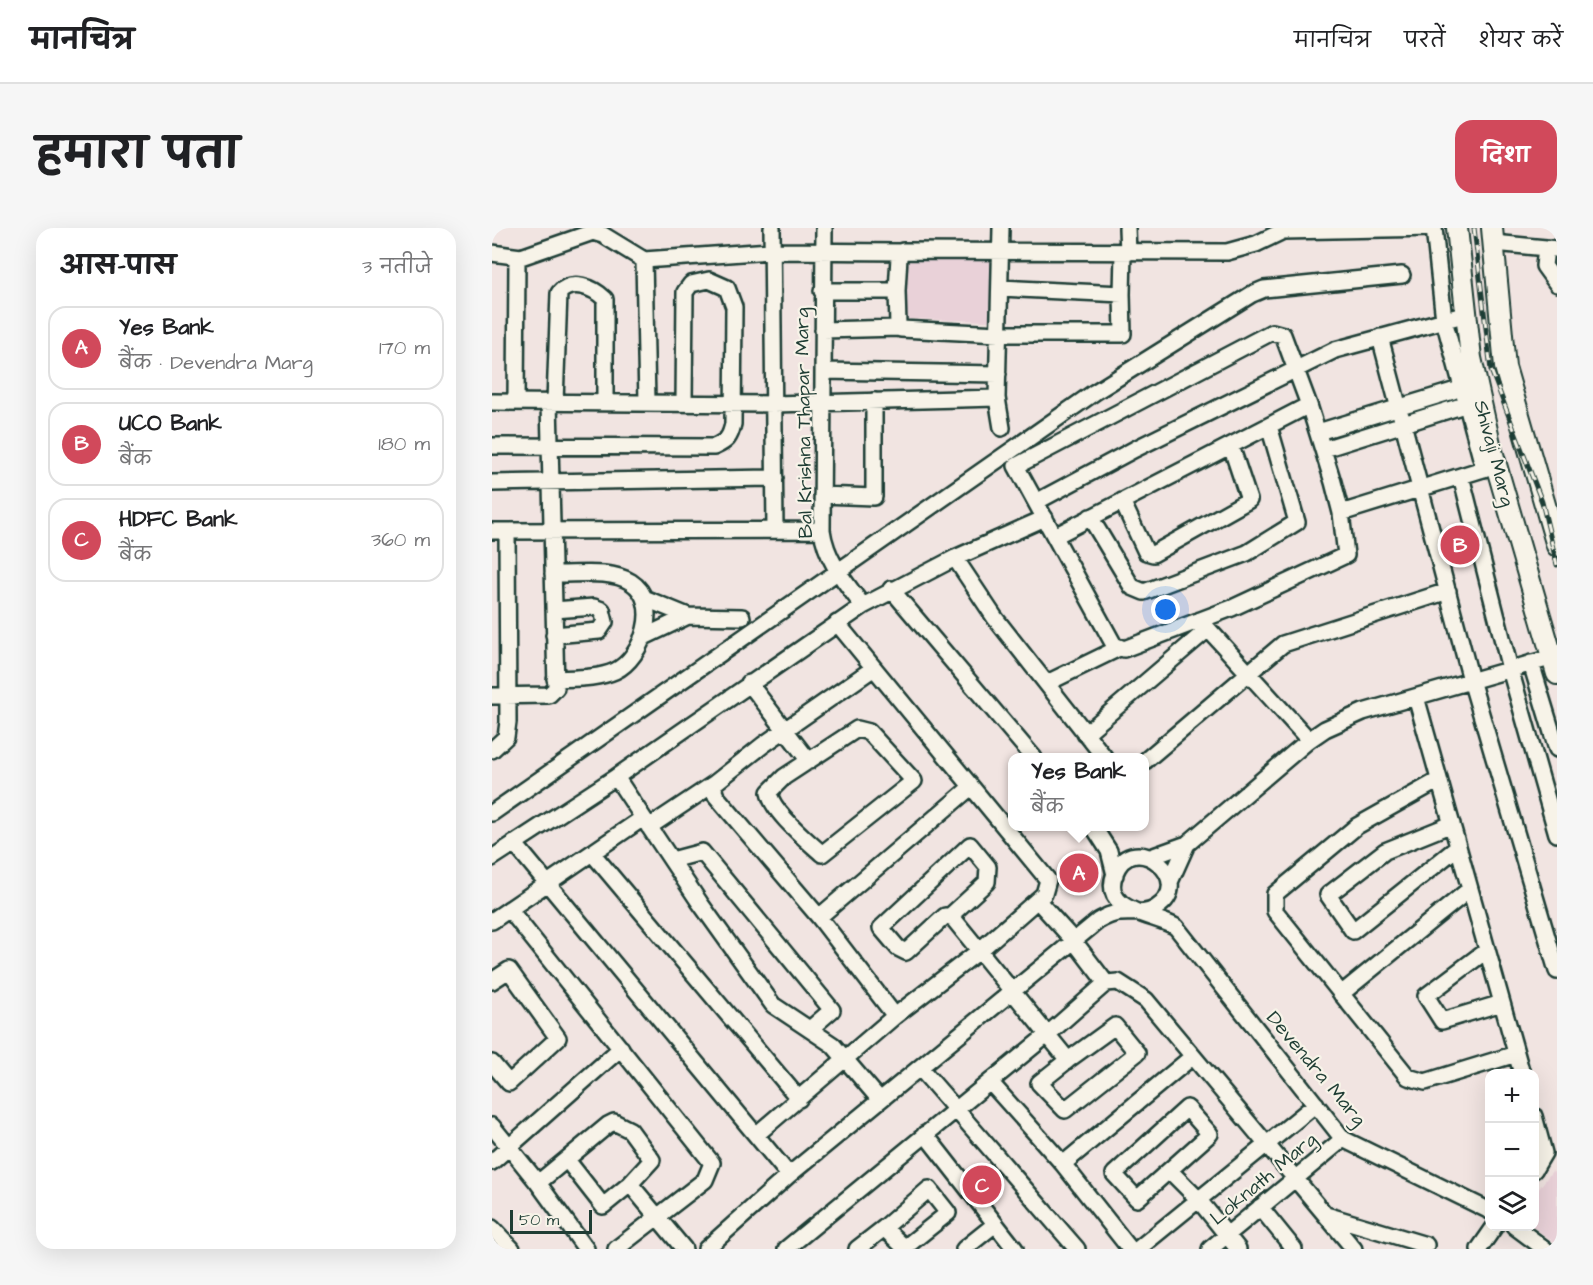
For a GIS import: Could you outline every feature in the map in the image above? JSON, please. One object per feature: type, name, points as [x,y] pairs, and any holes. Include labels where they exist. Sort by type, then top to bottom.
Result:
[{"type":"main road","name":"Shivaji Marg","points":[[1457,228],[1471,358],[1491,467],[1555,662]]},
{"type":"main road","name":"Shivaji Marg","points":[[1493,235],[1505,367],[1557,546]]},
{"type":"street","points":[[772,228],[770,251],[775,530]]},
{"type":"street","name":"Bal Krishna Thapar Marg","points":[[824,228],[822,530],[824,545],[838,573],[863,606]]},
{"type":"street","points":[[1001,228],[997,398],[1002,428]]},
{"type":"street","points":[[822,330],[899,328],[999,334],[1119,336],[1123,332],[1122,294],[1127,228]]},
{"type":"street","points":[[1341,513],[1491,467],[1444,320],[1434,228]]},
{"type":"street","points":[[492,253],[517,258],[593,232],[610,238],[644,260],[770,251],[824,250],[1125,254],[1227,252],[1256,244],[1283,230],[1448,228]]},
{"type":"street","points":[[1493,235],[1552,249],[1544,266],[1557,284]]},
{"type":"street","points":[[899,328],[897,291],[901,252]]},
{"type":"street","points":[[516,402],[517,258]]},
{"type":"street","points":[[644,260],[647,402]]},
{"type":"street","points":[[492,813],[1085,399],[1252,294],[1264,289],[1402,275]]},
{"type":"street","points":[[492,446],[714,447],[730,437],[735,307],[727,288],[709,280],[691,284],[685,292],[684,402]]},
{"type":"street","points":[[499,696],[551,694],[556,688],[550,446],[559,293],[565,287],[595,289],[605,299],[605,402]]},
{"type":"street","points":[[1001,288],[1122,294]]},
{"type":"street","points":[[822,291],[897,291]]},
{"type":"street","points":[[1036,502],[1335,350],[1467,314]]},
{"type":"street","points":[[1272,332],[1283,335],[1296,369],[1324,449],[1341,513],[1346,552],[1344,557],[1204,624],[1124,650],[1114,645],[1016,466],[1272,332]]},
{"type":"street","points":[[1380,337],[1471,680],[1557,971]]},
{"type":"street","points":[[823,371],[998,374]]},
{"type":"street","points":[[1324,449],[1453,391]]},
{"type":"street","points":[[492,402],[774,404],[997,398]]},
{"type":"street","points":[[822,495],[874,497],[874,401]]},
{"type":"street","points":[[1055,536],[1309,405]]},
{"type":"street","points":[[1318,432],[1458,407]]},
{"type":"street","points":[[1090,517],[1136,591],[1144,592],[1247,553],[1297,522],[1269,426]]},
{"type":"street","points":[[1122,501],[1146,552],[1153,554],[1249,500],[1231,446]]},
{"type":"street","points":[[1461,476],[1510,669],[1557,834]]},
{"type":"street","points":[[492,483],[775,478]]},
{"type":"street","points":[[492,858],[616,777],[863,606],[891,589],[955,558],[1045,518]]},
{"type":"street","points":[[492,750],[506,737],[499,696],[500,531],[822,530]]},
{"type":"street","points":[[955,558],[995,618],[1101,753]]},
{"type":"street","points":[[553,574],[608,575],[631,582],[644,598],[688,616],[742,617]]},
{"type":"street","points":[[891,589],[1030,753]]},
{"type":"street","points":[[1149,758],[1282,645],[1322,629],[1448,591]]},
{"type":"street","points":[[555,680],[614,672],[630,662],[642,638],[647,621],[644,598]]},
{"type":"street","points":[[554,610],[594,607],[602,610],[605,622],[599,631],[554,635]]},
{"type":"street","points":[[642,638],[688,616]]},
{"type":"street","points":[[756,1135],[895,1016],[979,951],[1047,890],[1048,880],[837,623]]},
{"type":"street","points":[[1204,624],[1309,740]]},
{"type":"street","points":[[1085,734],[1204,624]]},
{"type":"street","points":[[1047,683],[1119,648]]},
{"type":"street","points":[[1114,875],[1124,862],[1187,844],[1309,740],[1352,716],[1531,663],[1555,662]]},
{"type":"street","points":[[1531,663],[1557,749]]},
{"type":"street","points":[[492,921],[592,853],[715,783],[785,730],[874,668]]},
{"type":"street","points":[[749,683],[809,761]]},
{"type":"street","points":[[1416,697],[1520,1069]]},
{"type":"street","points":[[857,729],[864,730],[914,781],[822,854],[770,799],[769,792],[776,784],[809,761],[857,729]]},
{"type":"street","points":[[616,777],[773,1005],[833,1045],[880,1100]]},
{"type":"street","points":[[1439,780],[1357,826],[1275,894],[1275,911],[1402,1072],[1415,1080],[1425,1082],[1516,1054]]},
{"type":"street","points":[[715,783],[716,796],[819,917],[895,1016]]},
{"type":"street","points":[[819,917],[971,787]]},
{"type":"street","points":[[1452,824],[1385,851],[1328,895],[1353,931],[1458,846]]},
{"type":"street","points":[[1098,832],[1164,867],[1169,887]]},
{"type":"street","points":[[1098,832],[1113,860],[1114,875],[1114,894],[1098,921]]},
{"type":"street","points":[[514,843],[789,1175]]},
{"type":"street","points":[[706,1249],[789,1175],[1098,921],[1118,913],[1140,913],[1158,908],[1187,844]]},
{"type":"street","points":[[970,845],[988,867],[987,882],[950,916],[945,916],[906,952],[898,948],[880,928],[970,845]]},
{"type":"street","points":[[672,860],[702,852],[825,1001],[832,1010],[810,1029]]},
{"type":"street","points":[[592,853],[799,1099]]},
{"type":"street","name":"Devendra Marg","points":[[1169,887],[1176,927]]},
{"type":"street","points":[[1341,994],[1470,889]]},
{"type":"street","points":[[1114,894],[1124,907],[1140,913]]},
{"type":"street","points":[[1037,900],[1074,941],[1106,983]]},
{"type":"street","points":[[509,909],[712,1163],[705,1180],[616,1249]]},
{"type":"street","name":"Devendra Marg","points":[[1140,913],[1176,927],[1343,1139],[1485,1209]]},
{"type":"street","points":[[950,916],[1014,991],[1068,1060]]},
{"type":"street","points":[[1487,950],[1426,996],[1442,1021],[1502,1003]]},
{"type":"street","points":[[492,981],[509,970],[558,1038],[509,1083],[492,1063]]},
{"type":"street","points":[[791,1247],[1047,1035],[1106,983],[1118,982],[1146,1000],[1354,1249]]},
{"type":"street","points":[[1115,1026],[1137,1053],[1065,1110],[1039,1083],[1068,1060],[1115,1026]]},
{"type":"street","points":[[492,1162],[621,1048]]},
{"type":"street","points":[[1063,1164],[1192,1057]]},
{"type":"street","points":[[920,1068],[1073,1248]]},
{"type":"street","points":[[990,1082],[1063,1164],[1130,1249]]},
{"type":"street","points":[[1138,1249],[1316,1104]]},
{"type":"street","points":[[1187,1108],[1210,1134],[1170,1171],[1137,1199],[1114,1174],[1187,1108]]},
{"type":"street","points":[[538,1183],[609,1125],[619,1122],[630,1130],[652,1160],[630,1184],[603,1206],[567,1160]]},
{"type":"street","points":[[492,1126],[538,1183],[586,1249]]},
{"type":"street","points":[[925,1134],[1015,1249]]},
{"type":"street","points":[[1539,1134],[1544,1153],[1539,1162]]},
{"type":"street","name":"Loknath Marg","points":[[1210,1249],[1343,1139]]},
{"type":"street","points":[[1170,1171],[1197,1199],[1238,1249]]},
{"type":"street","points":[[630,1184],[684,1249]]},
{"type":"street","points":[[856,1249],[929,1189],[948,1213],[904,1248],[884,1228]]},
{"type":"street","points":[[1260,1207],[1294,1249]]},
{"type":"street","points":[[1326,1215],[1427,1248]]},
{"type":"street","points":[[964,1249],[994,1225]]},
{"type":"street","points":[[1479,1249],[1492,1231]]},
{"type":"street","points":[[1520,1231],[1545,1249]]},
{"type":"shaded area","points":[[907,252],[995,255],[994,321],[905,319]]},
{"type":"shaded area","points":[[1552,1171],[1557,1175],[1557,1244],[1539,1231],[1539,1189]]},
{"type":"railway","points":[[1474,228],[1491,370],[1542,502],[1557,565]]},
{"type":"place","name":"UCO Bank","points":[[1460,545]]},
{"type":"place","name":"Yes Bank","points":[[1079,873]]},
{"type":"place","name":"HDFC Bank","points":[[982,1185]]}]
